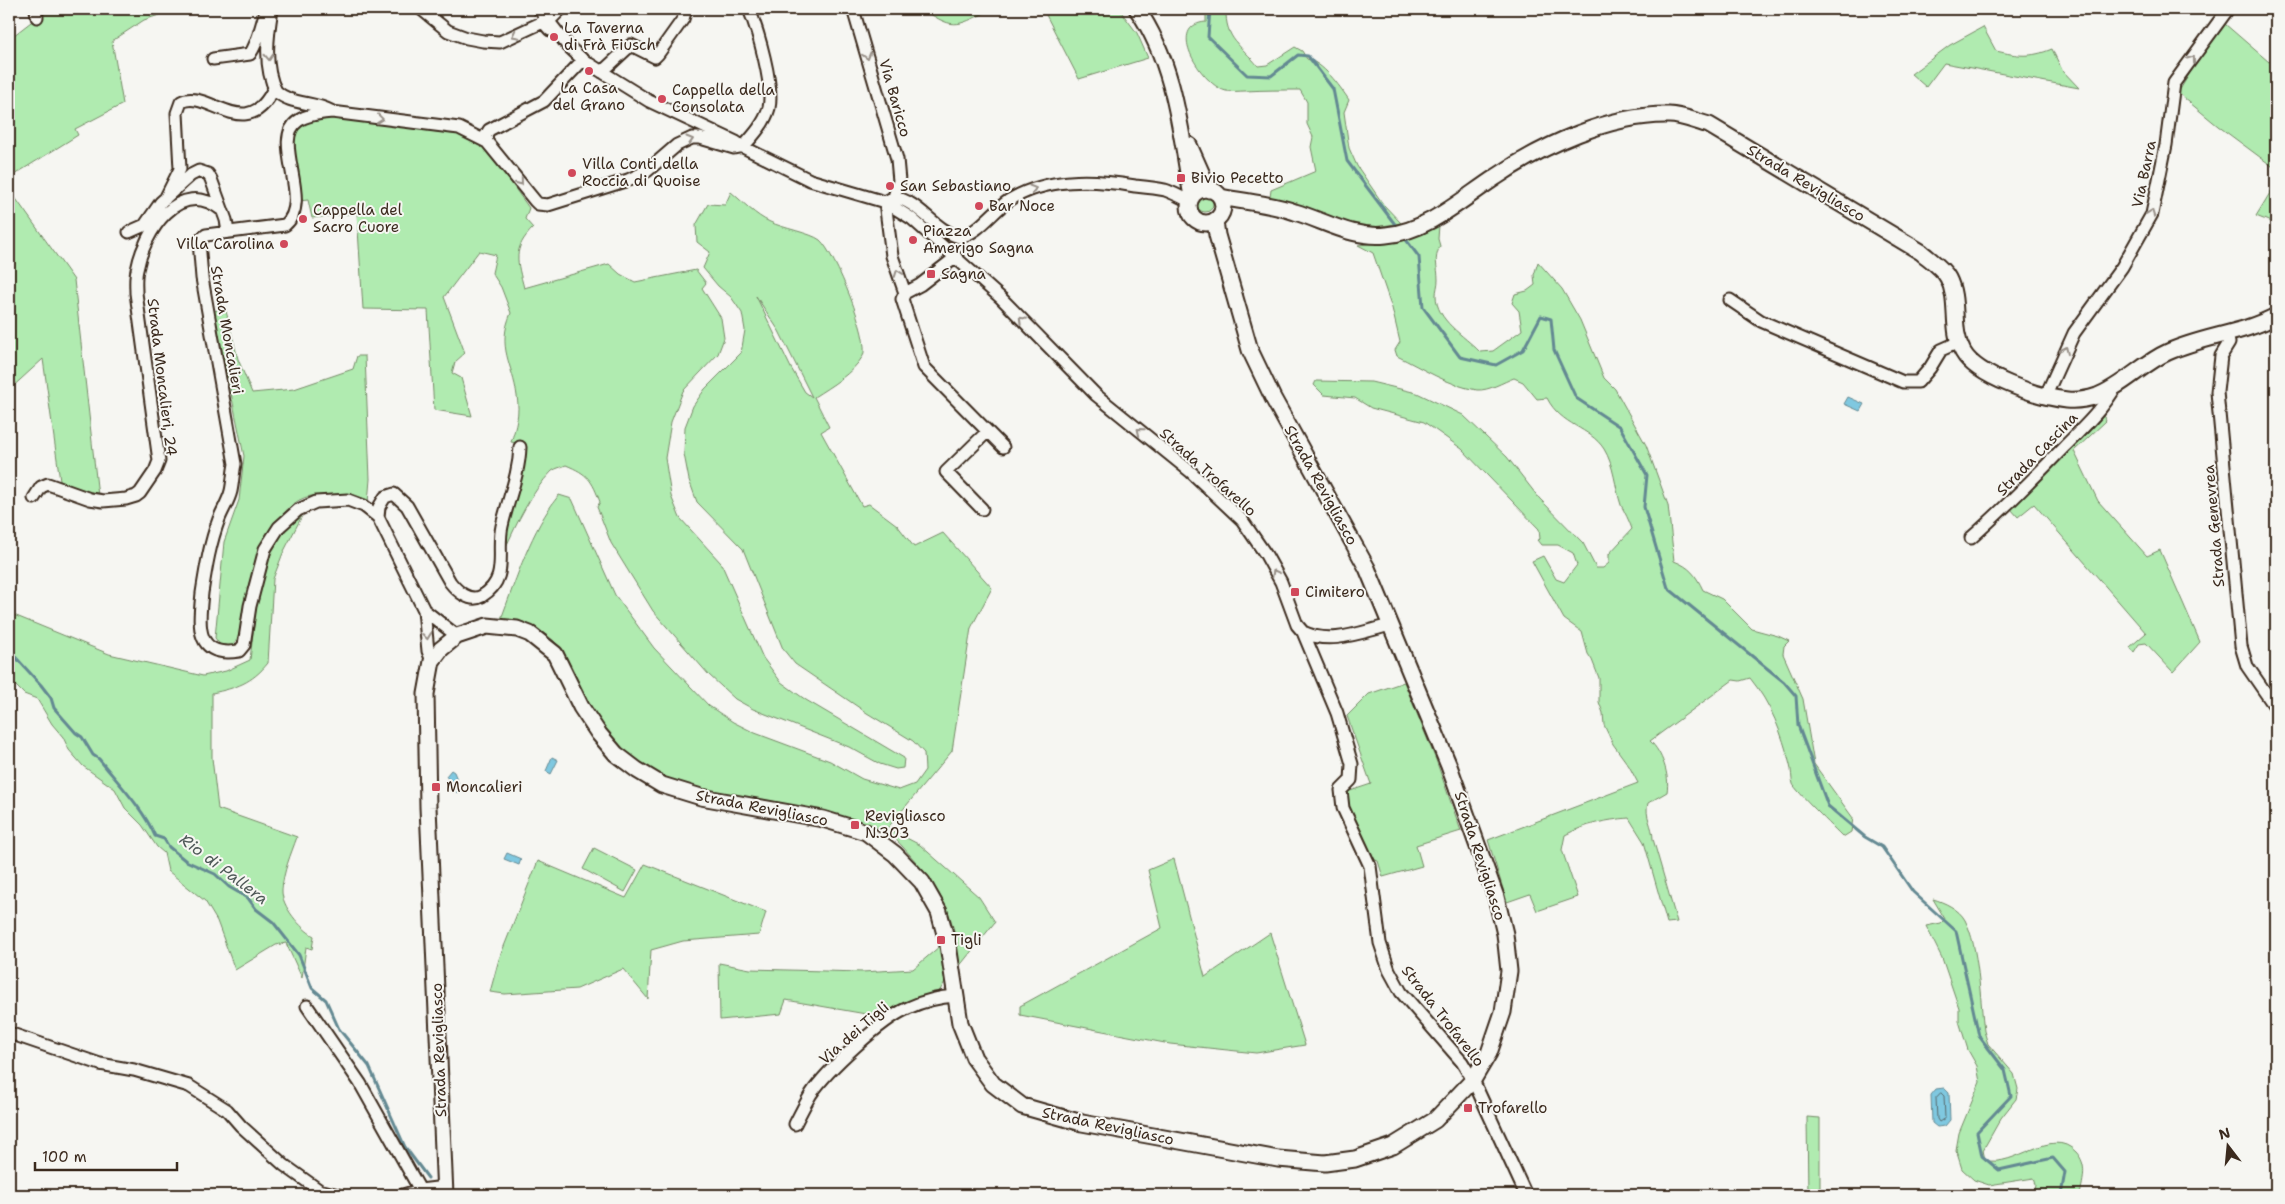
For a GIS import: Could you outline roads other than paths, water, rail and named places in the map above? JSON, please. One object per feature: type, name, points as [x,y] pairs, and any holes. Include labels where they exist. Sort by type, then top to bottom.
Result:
[{"type":"street","points":[[213,58],[250,54],[255,47],[260,22],[267,9]]},
{"type":"street","points":[[272,9],[268,36],[270,67],[274,88],[280,95],[288,99],[324,107],[332,112]]},
{"type":"street","points":[[421,9],[448,31],[467,38],[483,41],[500,42],[543,22],[555,37],[568,46]]},
{"type":"street","points":[[539,9],[568,46],[583,60],[649,101],[736,142],[810,180],[890,200],[904,200],[944,230],[959,236],[971,232],[1010,200],[1026,192],[1056,184],[1094,181],[1115,183],[1166,190],[1191,199],[1181,126]]},
{"type":"street","points":[[548,22],[562,9]]},
{"type":"street","points":[[744,147],[765,120],[769,107],[769,93],[760,41],[749,9]]},
{"type":"street","name":"Via Baricco","points":[[853,9],[897,159],[899,181],[890,200]]},
{"type":"street","points":[[1137,9],[1144,19],[1159,51],[1181,126],[1214,209]]},
{"type":"street","name":"Via Barra","points":[[2046,395],[2074,333],[2122,267],[2152,214],[2166,145],[2174,83],[2228,9]]},
{"type":"street","points":[[602,72],[631,45],[655,57],[688,10]]},
{"type":"street","points":[[487,142],[486,135],[489,130],[544,101],[583,60]]},
{"type":"street","points":[[165,199],[180,169],[177,113],[181,102],[191,99],[230,113],[244,113],[260,108],[274,88]]},
{"type":"street","name":"Strada Moncalieri","points":[[378,517],[364,506],[348,500],[316,502],[298,510],[279,528],[265,549],[250,606],[244,645],[239,652],[227,653],[212,649],[205,642],[198,625],[207,557],[231,491],[234,464],[198,244],[206,235],[285,225],[290,221],[295,205],[288,139],[297,121],[332,112],[459,128],[487,142],[535,201],[543,206],[560,203],[646,171],[677,145],[692,138],[700,138],[734,148],[744,147]]},
{"type":"street","name":"Strada Revigliasco","points":[[445,1191],[428,807],[426,694],[432,661],[441,649],[457,636],[487,626],[502,626],[530,634],[555,654],[581,707],[599,734],[616,754],[637,770],[662,785],[700,797],[822,819],[866,832],[895,854],[922,882],[939,912],[948,945],[960,1023],[974,1058],[993,1084],[1022,1106],[1082,1123],[1278,1159],[1325,1163],[1355,1159],[1393,1146],[1435,1120],[1473,1080],[1489,1053],[1503,1012],[1509,971],[1505,934],[1496,897],[1449,766],[1367,568],[1273,398],[1250,350],[1235,299],[1214,209],[1196,192],[1191,199],[1191,214],[1196,220],[1214,209],[1262,205],[1294,211],[1364,235],[1387,235],[1415,227],[1455,207],[1496,177],[1534,153],[1602,126],[1636,117],[1670,115],[1709,125],[1920,252],[1948,277],[1953,294],[1955,332],[1963,353],[1986,372],[2020,390],[2067,400],[2080,400],[2099,395],[2168,352],[2227,334],[2276,316]]},
{"type":"street","points":[[129,232],[145,225],[165,199],[191,175],[204,172],[211,179],[228,232]]},
{"type":"street","points":[[562,210],[615,190],[619,182]]},
{"type":"street","name":"Strada Moncalieri, 24","points":[[34,498],[41,487],[48,484],[90,499],[103,501],[136,496],[159,465],[136,293],[137,270],[153,231],[162,215],[172,206],[192,200],[208,202],[222,210]]},
{"type":"street","points":[[890,200],[956,257],[920,285],[905,293],[902,299],[924,367],[1003,447]]},
{"type":"street","points":[[890,200],[892,256],[905,293]]},
{"type":"street","name":"Strada Trofarello","points":[[956,257],[1001,298],[1096,395],[1190,472],[1242,520],[1266,555],[1281,582],[1297,625],[1303,632],[1336,713],[1352,764],[1351,780],[1341,790],[1343,808],[1370,866],[1380,943],[1389,970],[1402,992],[1462,1062],[1473,1080],[1526,1195]]},
{"type":"street","points":[[1730,300],[1761,321],[1903,382],[1918,382],[1930,368],[1940,350],[1959,342]]},
{"type":"street","name":"Strada Genevrea","points":[[2227,334],[2229,343],[2221,356],[2217,392],[2241,646],[2247,666],[2276,708]]},
{"type":"street","name":"Strada Cascina","points":[[1971,538],[2009,504],[2093,417],[2108,400],[2117,385]]},
{"type":"street","points":[[982,509],[946,472],[988,432]]},
{"type":"street","points":[[432,661],[428,652],[424,610],[378,517],[379,507],[385,497],[394,494],[407,506],[450,582],[458,592],[468,597],[479,598],[492,589],[498,580],[501,563],[501,532],[517,473],[520,447]]},
{"type":"street","points":[[424,610],[457,636]]},
{"type":"street","points":[[1303,632],[1312,636],[1341,638],[1391,625]]},
{"type":"street","name":"Via dei Tigli","points":[[795,1124],[812,1093],[828,1075],[889,1020],[906,1008],[929,1000],[956,996]]},
{"type":"street","points":[[307,1006],[360,1084],[420,1190]]},
{"type":"street","points":[[9,1033],[100,1064],[158,1076],[189,1086],[227,1110],[241,1126],[284,1165],[319,1190],[338,1195]]},
{"type":"street","points":[[403,1195],[420,1190],[445,1191]]},
{"type":"water","points":[[1848,397],[1864,404],[1860,411],[1844,404]]},
{"type":"water","points":[[552,757],[558,760],[551,774],[546,771]]},
{"type":"water","points":[[451,770],[454,772],[461,789],[457,793],[446,776]]},
{"type":"water","points":[[507,853],[521,859],[519,865],[504,859]]},
{"type":"water","points":[[1944,1088],[1949,1093],[1950,1120],[1945,1126],[1937,1127],[1932,1123],[1931,1095],[1936,1089]]},
{"type":"waterway","points":[[939,9],[946,9]]},
{"type":"waterway","points":[[1210,9],[1208,37],[1247,75],[1271,76],[1298,55],[1308,56],[1333,89],[1347,161],[1397,227]]},
{"type":"waterway","points":[[1404,237],[1419,257],[1423,307],[1460,357],[1496,365],[1523,350],[1541,316],[1551,319],[1554,350],[1576,398],[1620,427],[1647,475],[1644,507],[1668,588],[1784,682],[1796,696],[1798,725],[1828,806],[1865,837],[1882,847],[1913,892],[1956,931],[1979,1036],[2005,1070],[2011,1096],[1977,1132],[1982,1156],[1999,1170],[2053,1158],[2065,1172],[2061,1195]]},
{"type":"waterway","name":"Rio di Pallera","points":[[9,650],[41,685],[51,698],[54,708],[76,733],[82,737],[93,755],[99,759],[130,796],[155,836],[164,839],[169,847],[186,861],[215,874],[229,887],[248,898],[256,909],[273,922],[299,955],[312,988],[326,1000],[339,1029],[369,1066],[405,1147],[428,1178]]},
{"type":"place","name":"La Taverna di Frà Fiusch","points":[[554,37]]},
{"type":"place","name":"La Casa del Grano","points":[[589,71]]},
{"type":"place","name":"Cappella della Consolata","points":[[662,99]]},
{"type":"place","name":"Villa Conti della Roccia di Quoise","points":[[572,173]]},
{"type":"place","name":"Bivio Pecetto","points":[[1181,178]]},
{"type":"place","name":"San Sebastiano","points":[[890,186]]},
{"type":"place","name":"Bar Noce","points":[[979,206]]},
{"type":"place","name":"Cappella del Sacro Cuore","points":[[303,219]]},
{"type":"place","name":"Piazza Amerigo Sagna","points":[[913,240]]},
{"type":"place","name":"Villa Carolina","points":[[284,244]]},
{"type":"place","name":"Sagna","points":[[931,274]]},
{"type":"place","name":"Cimitero","points":[[1295,592]]},
{"type":"place","name":"Moncalieri","points":[[436,787]]},
{"type":"place","name":"Revigliasco N.303","points":[[855,825]]},
{"type":"place","name":"Tigli","points":[[941,940]]},
{"type":"place","name":"Trofarello","points":[[1468,1108]]}]
